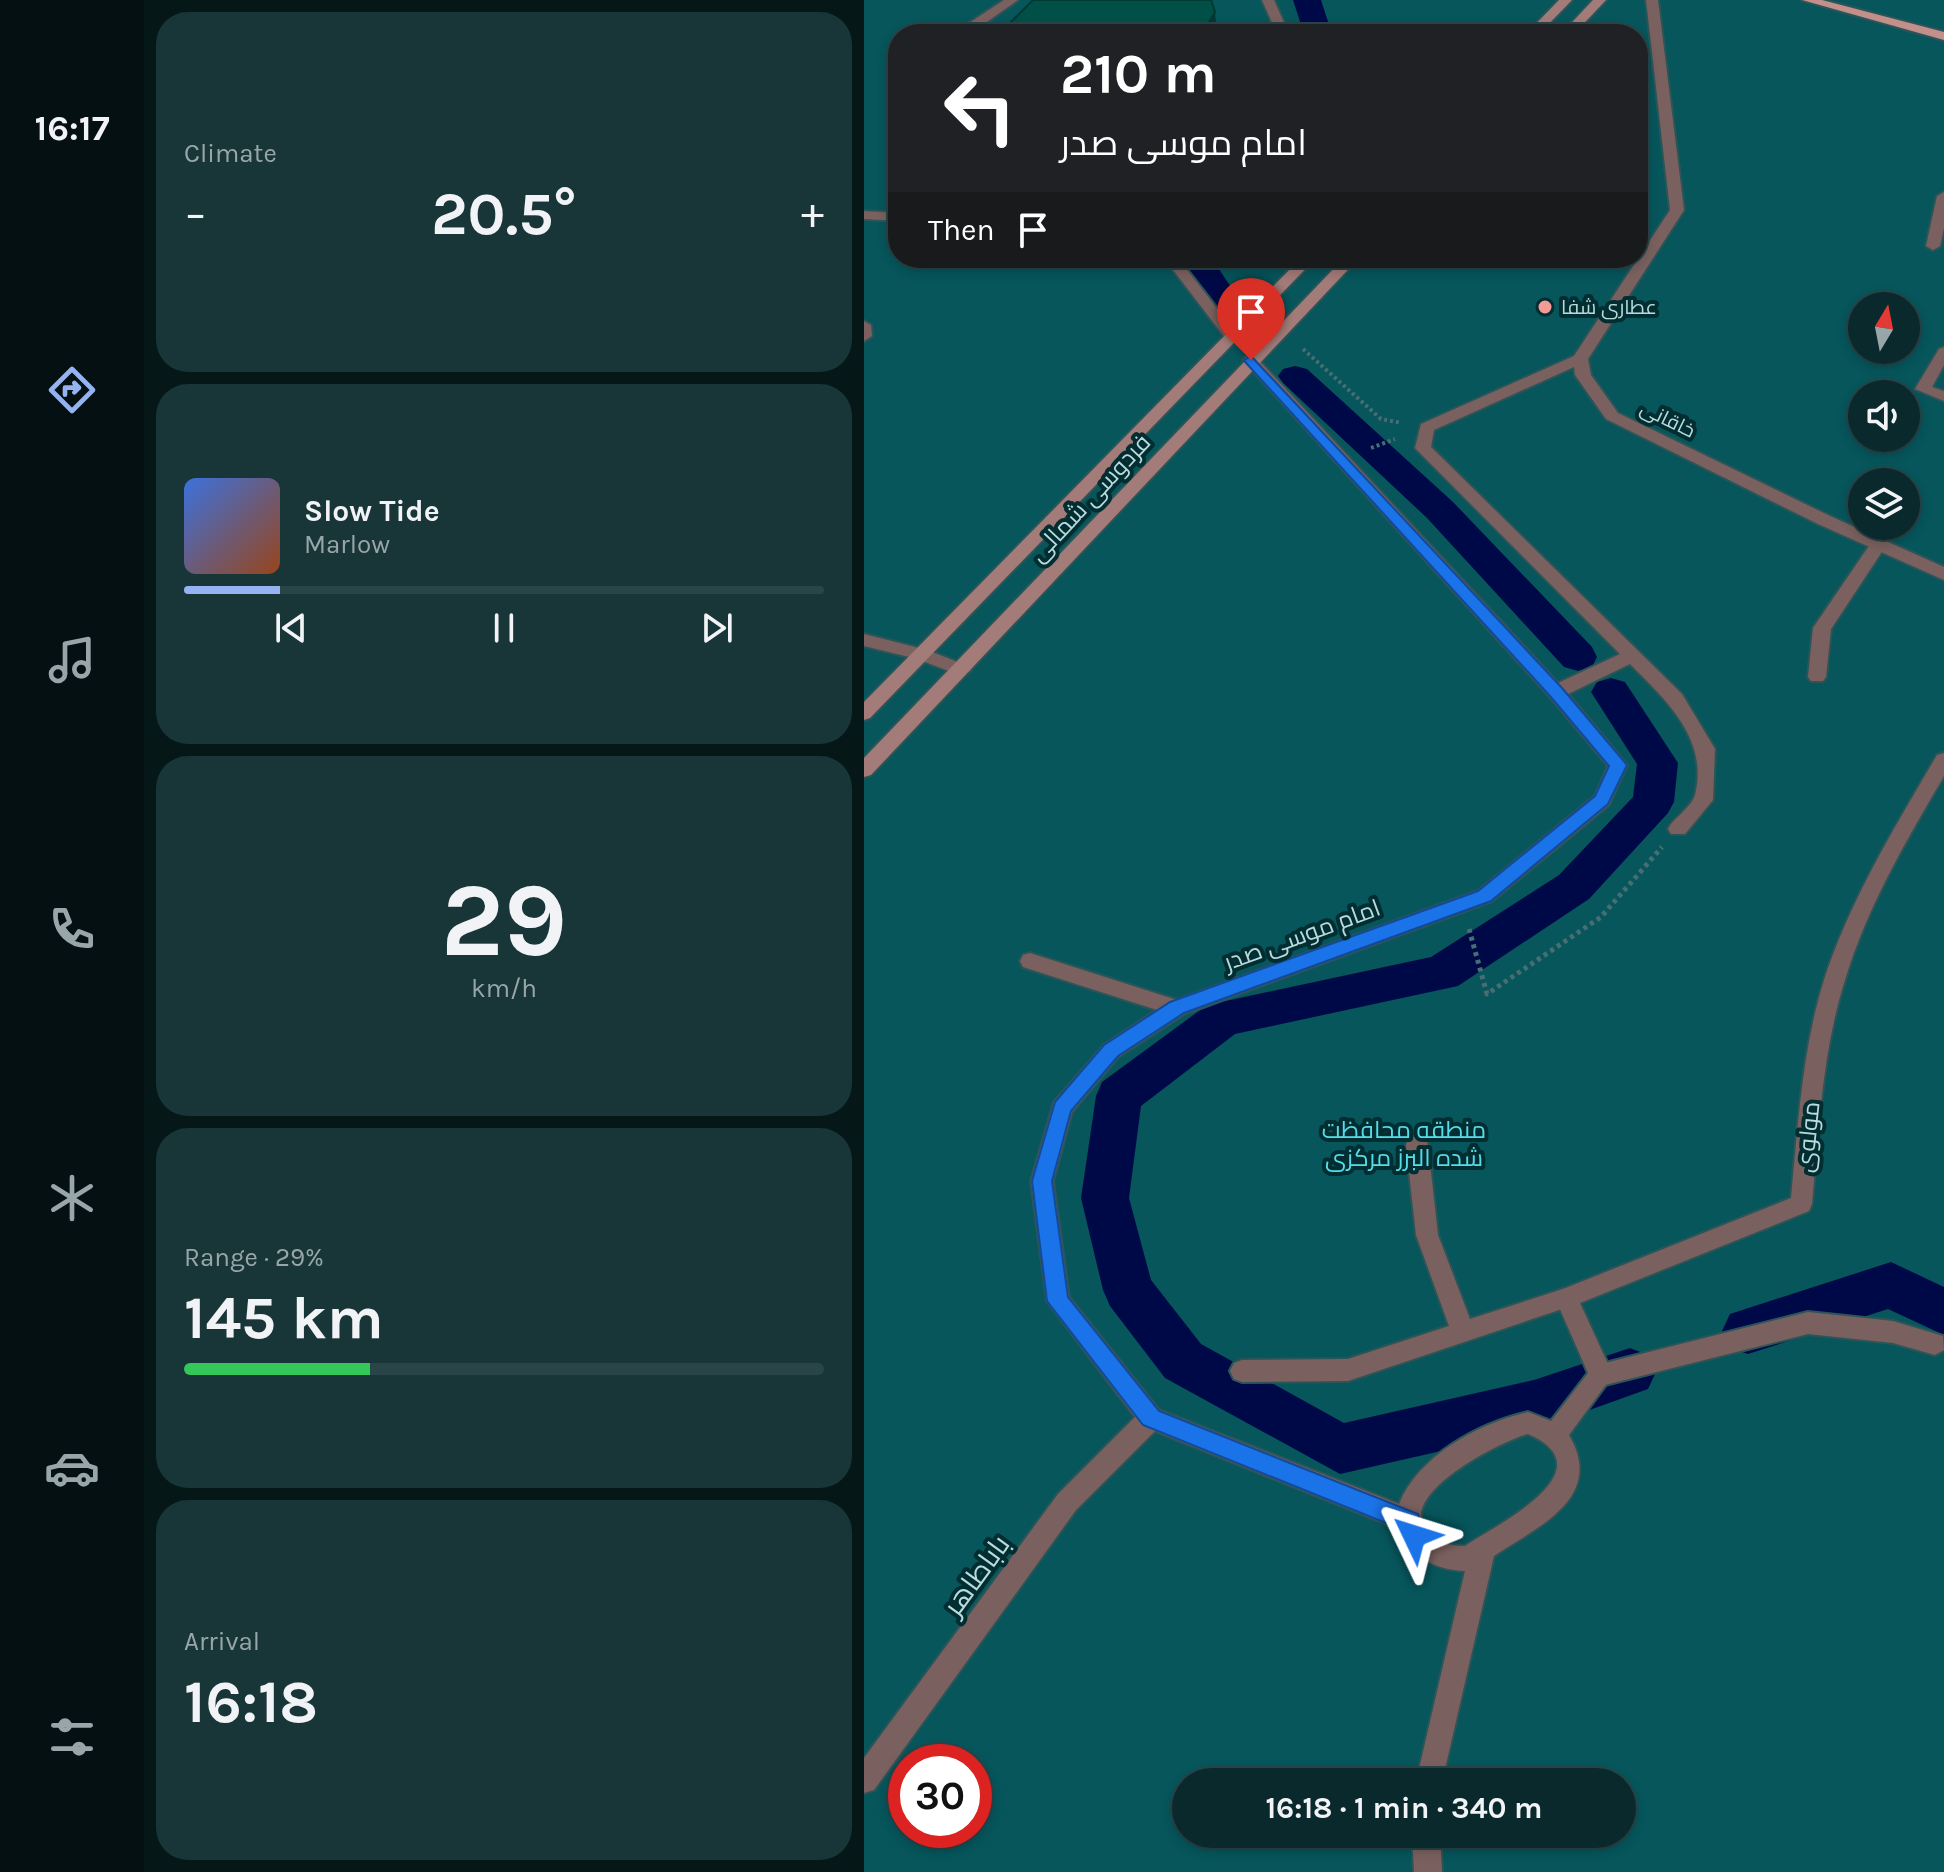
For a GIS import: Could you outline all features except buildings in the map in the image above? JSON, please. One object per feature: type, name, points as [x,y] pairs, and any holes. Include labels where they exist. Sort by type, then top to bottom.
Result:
[{"type":"main road","points":[[1808,0],[1944,36]]},
{"type":"street","points":[[976,24],[1012,0]]},
{"type":"street","points":[[1268,0],[1279,24]]},
{"type":"street","points":[[1542,24],[1566,0]]},
{"type":"street","points":[[1577,24],[1600,0]]},
{"type":"street","points":[[1648,255],[1677,210],[1652,0]]},
{"type":"street","points":[[1933,246],[1944,196]]},
{"type":"street","points":[[864,215],[888,216]]},
{"type":"street","points":[[1179,268],[1231,336]]},
{"type":"street","name":"فردوسی شمالی","points":[[864,713],[1299,268]]},
{"type":"street","name":"فردوسی شمالی","points":[[864,770],[962,670],[1251,360],[1343,268]]},
{"type":"street","points":[[1639,268],[1580,359],[1427,427],[1423,448],[1676,699],[1706,749],[1704,800],[1678,829]]},
{"type":"street","points":[[864,325],[864,336]]},
{"type":"street","points":[[1944,352],[1923,389],[1944,396]]},
{"type":"street","name":"خاقانی","points":[[1580,359],[1583,375],[1612,416],[1944,574]]},
{"type":"street","name":"امام موسی صدر","points":[[1251,360],[1556,692],[1618,765],[1602,800],[1485,896],[1177,1008],[1111,1051],[1062,1108],[1042,1181],[1058,1301],[1151,1418],[1410,1521]]},
{"type":"street","points":[[1817,677],[1822,628],[1879,544]]},
{"type":"street","points":[[864,640],[921,654],[962,670]]},
{"type":"street","points":[[1556,692],[1632,655]]},
{"type":"street","name":"مولوی","points":[[1566,1298],[1801,1204],[1817,1056],[1844,953],[1880,872],[1944,760]]},
{"type":"street","points":[[1030,961],[1177,1008]]},
{"type":"street","points":[[1417,1145],[1427,1235],[1463,1331]]},
{"type":"street","points":[[1242,1371],[1348,1370],[1566,1298],[1601,1375]]},
{"type":"street","points":[[1555,1435],[1601,1375],[1808,1323],[1893,1332],[1935,1344]]},
{"type":"street","name":"باباطاهر","points":[[864,1780],[1067,1502],[1151,1418]]},
{"type":"street","points":[[1528,1423],[1555,1435],[1570,1460],[1566,1488],[1556,1499],[1482,1553],[1468,1559],[1437,1556],[1414,1536],[1410,1507],[1424,1482],[1499,1430],[1528,1423]]},
{"type":"street","points":[[1432,1768],[1482,1553]]},
{"type":"street","points":[[1427,1848],[1428,1872]]},
{"type":"path","points":[[1283,331],[1381,419],[1427,427]]},
{"type":"path","points":[[1340,460],[1427,427]]},
{"type":"path","points":[[1462,905],[1487,994],[1601,917],[1678,829]]},
{"type":"green space","name":"منطقه محافظت شده البرز مرکزی","points":[[864,0],[1944,0],[1944,1872],[864,1872]]},
{"type":"waterway","points":[[1307,0],[1315,24]]},
{"type":"waterway","points":[[1202,268],[1225,303]]},
{"type":"waterway","points":[[1295,376],[1440,510],[1578,657]]},
{"type":"waterway","points":[[1611,692],[1658,763],[1653,802],[1574,887],[1442,973],[1223,1018],[1119,1096],[1105,1198],[1128,1290],[1183,1361],[1340,1449],[1534,1405],[1630,1372]]},
{"type":"waterway","points":[[1748,1331],[1891,1285],[1944,1312]]},
{"type":"place","name":"عطاری شفا","points":[[1545,307]]},
{"type":"route","points":[[1251,360],[1556,692],[1618,765],[1602,800],[1485,896],[1177,1008],[1111,1051],[1062,1108],[1042,1181],[1058,1301],[1151,1418],[1410,1521],[1414,1536]]}]
